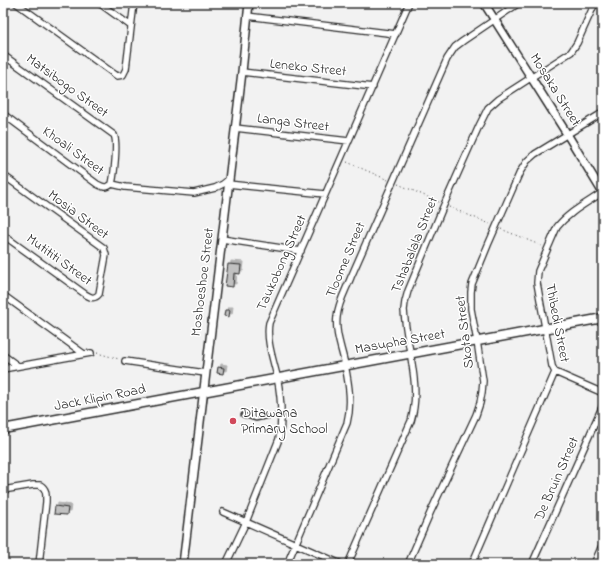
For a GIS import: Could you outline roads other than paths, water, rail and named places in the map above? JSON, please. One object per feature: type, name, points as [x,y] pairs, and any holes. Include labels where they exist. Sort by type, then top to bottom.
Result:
[{"type":"main road","name":"Masupha Street","points":[[203,392],[603,318]]},
{"type":"main road","name":"Jack Klipin Road","points":[[3,429],[203,392]]},
{"type":"street","points":[[16,3],[117,76],[123,75],[126,69],[134,3]]},
{"type":"street","points":[[99,3],[131,26]]},
{"type":"street","name":"Moshoeshoe Street","points":[[183,564],[249,3]]},
{"type":"street","name":"Taukobong Street","points":[[226,564],[246,522],[279,439],[282,425],[277,378],[269,340],[269,323],[409,3]]},
{"type":"street","name":"Mosaka Street","points":[[484,3],[603,192]]},
{"type":"street","name":"Tloome Street","points":[[287,564],[350,413],[350,397],[339,341],[337,318],[339,306],[351,277],[447,59],[455,47],[494,19],[520,3]]},
{"type":"street","name":"Tshabalala Street","points":[[348,564],[411,421],[413,413],[415,394],[405,317],[405,302],[408,290],[478,126],[488,108],[503,95],[563,58],[574,48],[595,3]]},
{"type":"street","points":[[247,16],[396,34]]},
{"type":"street","name":"Matsibogo Street","points":[[3,55],[116,137]]},
{"type":"street","name":"Leneko Street","points":[[242,72],[373,87]]},
{"type":"street","name":"Skota Street","points":[[408,564],[476,415],[480,402],[483,380],[471,310],[471,292],[472,284],[488,245],[527,161],[535,154],[599,115],[603,111]]},
{"type":"street","name":"Khoali Street","points":[[3,114],[97,184],[104,187],[112,184],[116,137]]},
{"type":"street","name":"Langa Street","points":[[235,128],[349,141]]},
{"type":"street","name":"Mosia Street","points":[[3,175],[104,248],[106,255],[100,290]]},
{"type":"street","points":[[112,184],[125,187],[194,193],[215,188],[228,182],[325,194]]},
{"type":"street","name":"Thibedi Street","points":[[472,564],[554,372],[537,283],[540,265],[557,227],[561,222],[603,192]]},
{"type":"street","name":"Mutititi Street","points":[[3,235],[90,297],[95,298],[99,294],[100,290]]},
{"type":"street","points":[[222,239],[301,251]]},
{"type":"street","points":[[3,295],[84,354]]},
{"type":"street","points":[[3,369],[91,353]]},
{"type":"street","points":[[3,355],[18,366]]},
{"type":"street","points":[[125,361],[205,373]]},
{"type":"street","points":[[554,372],[603,393]]},
{"type":"street","name":"De Bruin Street","points":[[532,564],[603,404]]},
{"type":"street","points":[[3,490],[40,485],[45,490],[46,502],[38,564]]},
{"type":"street","points":[[223,512],[341,564]]},
{"type":"street","points":[[594,564],[603,543]]},
{"type":"lane","points":[[243,415],[256,419],[282,414]]},
{"type":"place","name":"Ditawana Primary School","points":[[233,421]]}]
